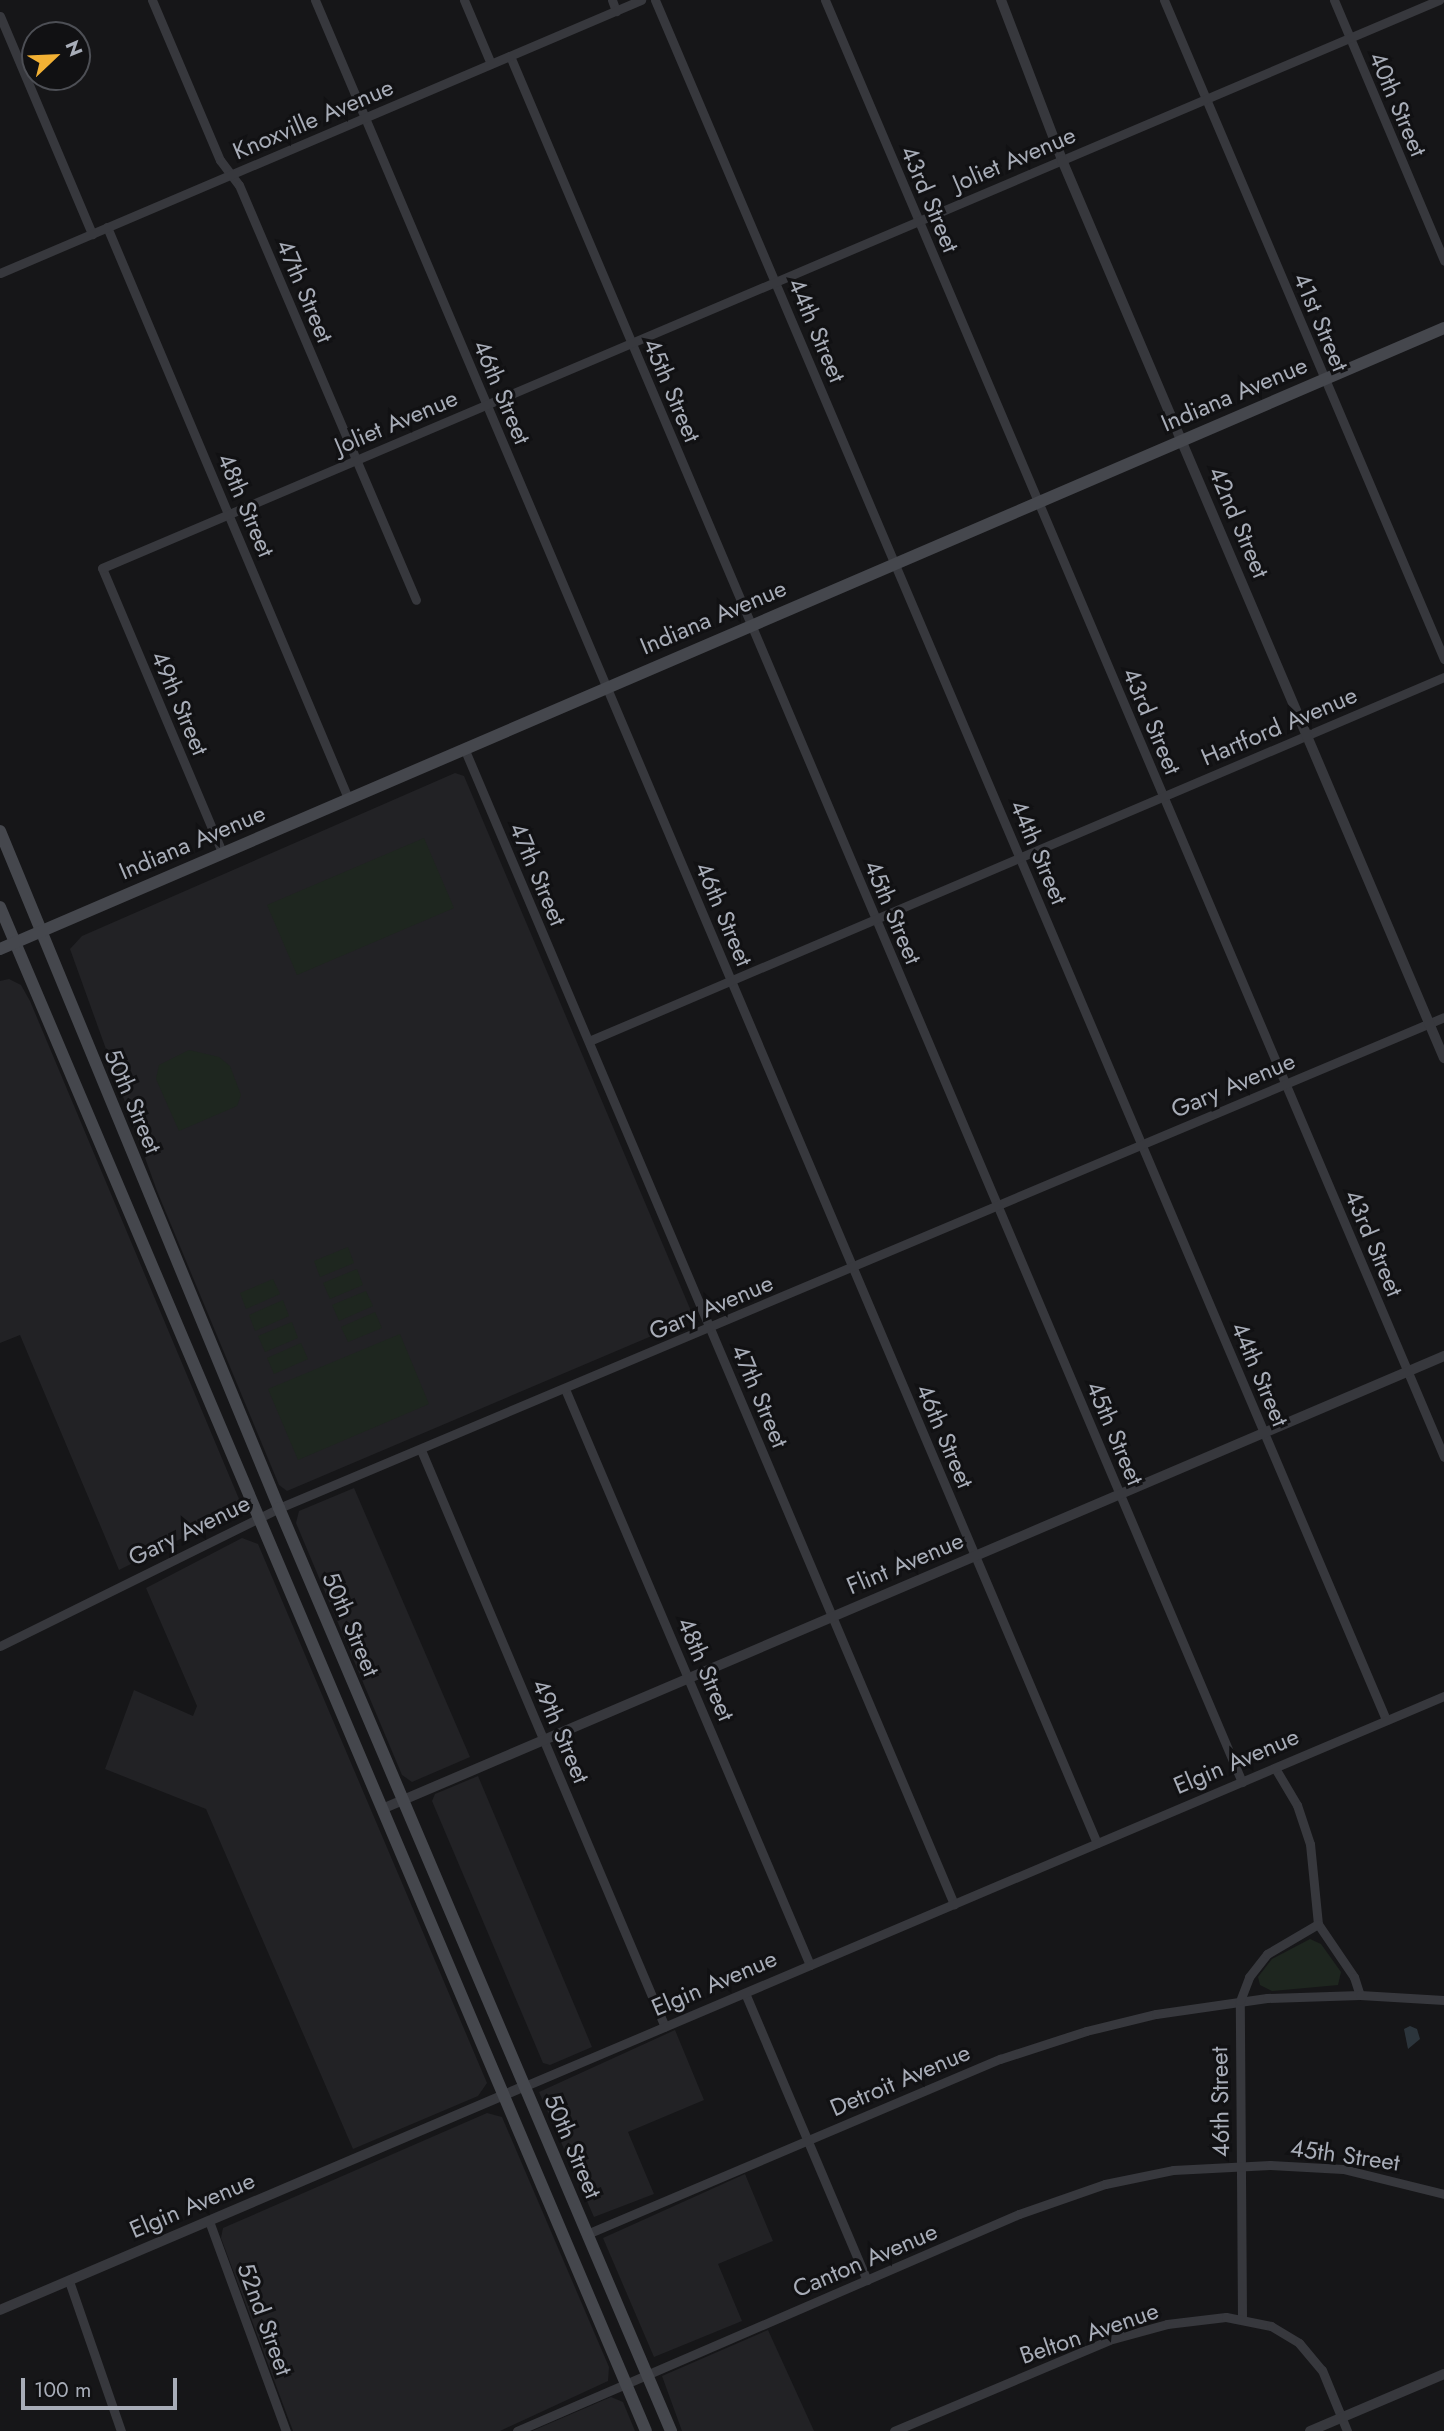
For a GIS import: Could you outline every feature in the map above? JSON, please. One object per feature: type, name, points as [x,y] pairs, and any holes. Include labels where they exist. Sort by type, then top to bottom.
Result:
[{"type":"main road","name":"Indiana Avenue","points":[[0,949],[750,624],[1444,328]]},
{"type":"main road","name":"50th Street","points":[[0,831],[279,1508],[671,2431]]},
{"type":"main road","name":"50th Street","points":[[0,907],[646,2431]]},
{"type":"street","name":"47th Street","points":[[152,0],[416,600]]},
{"type":"street","name":"46th Street","points":[[315,0],[1097,1843]]},
{"type":"street","points":[[464,0],[491,64]]},
{"type":"street","points":[[612,0],[617,10]]},
{"type":"street","name":"Knoxville Avenue","points":[[0,273],[641,0]]},
{"type":"street","name":"44th Street","points":[[655,0],[1386,1720]]},
{"type":"street","name":"43rd Street","points":[[825,0],[1444,1457]]},
{"type":"street","name":"42nd Street","points":[[1001,0],[1062,160],[1444,1058]]},
{"type":"street","name":"41st Street","points":[[1164,0],[1444,659]]},
{"type":"street","name":"40th Street","points":[[1334,0],[1444,261]]},
{"type":"street","name":"Joliet Avenue","points":[[102,568],[1439,0]]},
{"type":"street","points":[[0,16],[92,234]]},
{"type":"street","name":"45th Street","points":[[510,56],[1242,1782]]},
{"type":"street","name":"48th Street","points":[[107,227],[348,798]]},
{"type":"street","name":"49th Street","points":[[102,568],[222,852]]},
{"type":"street","name":"Hartford Avenue","points":[[589,1041],[1444,677]]},
{"type":"street","name":"47th Street","points":[[464,748],[954,1903]]},
{"type":"street","name":"Gary Avenue","points":[[0,1646],[279,1508],[1444,1017]]},
{"type":"street","name":"Flint Avenue","points":[[382,1809],[1444,1356]]},
{"type":"street","name":"48th Street","points":[[565,1389],[810,1965]]},
{"type":"street","name":"49th Street","points":[[422,1450],[665,2027]]},
{"type":"street","name":"Elgin Avenue","points":[[0,2310],[1444,1696]]},
{"type":"street","points":[[1275,1768],[1297,1805],[1310,1844],[1318,1924],[1354,1976],[1360,1995]]},
{"type":"street","name":"46th Street","points":[[1242,2318],[1240,2001],[1249,1977],[1267,1954],[1318,1924]]},
{"type":"street","points":[[745,1993],[867,2280]]},
{"type":"street","points":[[1240,2001],[1360,1995],[1444,2000]]},
{"type":"street","name":"Detroit Avenue","points":[[587,2234],[1043,2043],[1156,2014],[1240,2001]]},
{"type":"street","name":"45th Street","points":[[1240,2164],[1343,2169],[1444,2194]]},
{"type":"street","name":"Canton Avenue","points":[[517,2431],[1019,2214],[1105,2184],[1173,2170],[1240,2164]]},
{"type":"street","name":"52nd Street","points":[[209,2221],[286,2431]]},
{"type":"street","points":[[69,2281],[121,2431]]},
{"type":"street","name":"Belton Avenue","points":[[894,2431],[1109,2340],[1190,2320],[1242,2318],[1284,2333],[1311,2356],[1341,2418]]},
{"type":"street","points":[[1310,2431],[1444,2374]]},
{"type":"street","points":[[1341,2418],[1347,2431]]},
{"type":"shaded area","points":[[455,773],[464,776],[694,1318],[287,1491],[279,1485],[157,1191],[70,949],[82,936]]},
{"type":"shaded area","points":[[424,838],[454,908],[297,975],[267,905]]},
{"type":"shaded area","points":[[9,979],[21,985],[30,1001],[239,1499],[234,1512],[119,1570],[20,1335],[0,1343],[0,981]]},
{"type":"shaded area","points":[[189,1050],[219,1057],[230,1066],[241,1095],[237,1106],[179,1131],[156,1079],[159,1065]]},
{"type":"shaded area","points":[[348,1247],[354,1263],[320,1277],[314,1261]]},
{"type":"shaded area","points":[[357,1269],[363,1285],[330,1299],[323,1283]]},
{"type":"shaded area","points":[[273,1279],[280,1294],[246,1309],[240,1293]]},
{"type":"shaded area","points":[[366,1291],[373,1306],[339,1321],[332,1305]]},
{"type":"shaded area","points":[[283,1300],[289,1316],[255,1331],[249,1315]]},
{"type":"shaded area","points":[[375,1312],[382,1328],[348,1342],[341,1327]]},
{"type":"shaded area","points":[[292,1322],[298,1338],[265,1352],[258,1336]]},
{"type":"shaded area","points":[[400,1334],[429,1404],[298,1460],[268,1389]]},
{"type":"shaded area","points":[[301,1343],[308,1359],[274,1374],[267,1358]]},
{"type":"shaded area","points":[[354,1488],[470,1757],[412,1782],[402,1775],[296,1523],[299,1511]]},
{"type":"shaded area","points":[[242,1538],[258,1544],[487,2083],[478,2096],[353,2149],[206,1809],[105,1769],[134,1690],[193,1716],[197,1706],[146,1588]]},
{"type":"shaded area","points":[[478,1776],[592,2047],[550,2065],[543,2063],[432,1801],[435,1794]]},
{"type":"shaded area","points":[[1310,1939],[1321,1944],[1341,1972],[1338,1985],[1272,1991],[1260,1985],[1258,1977],[1272,1959]]},
{"type":"shaded area","points":[[1410,2026],[1417,2029],[1420,2039],[1408,2049],[1404,2029]]},
{"type":"shaded area","points":[[675,2030],[704,2100],[628,2132],[654,2194],[594,2217],[539,2092]]},
{"type":"shaded area","points":[[487,2113],[502,2117],[609,2367],[608,2381],[500,2431],[293,2431],[221,2238],[223,2228]]},
{"type":"shaded area","points":[[745,2174],[773,2241],[718,2264],[742,2321],[654,2357],[603,2238]]},
{"type":"shaded area","points":[[768,2330],[814,2431],[682,2431],[662,2376]]},
{"type":"shaded area","points":[[611,2397],[623,2402],[635,2431],[532,2431]]}]
